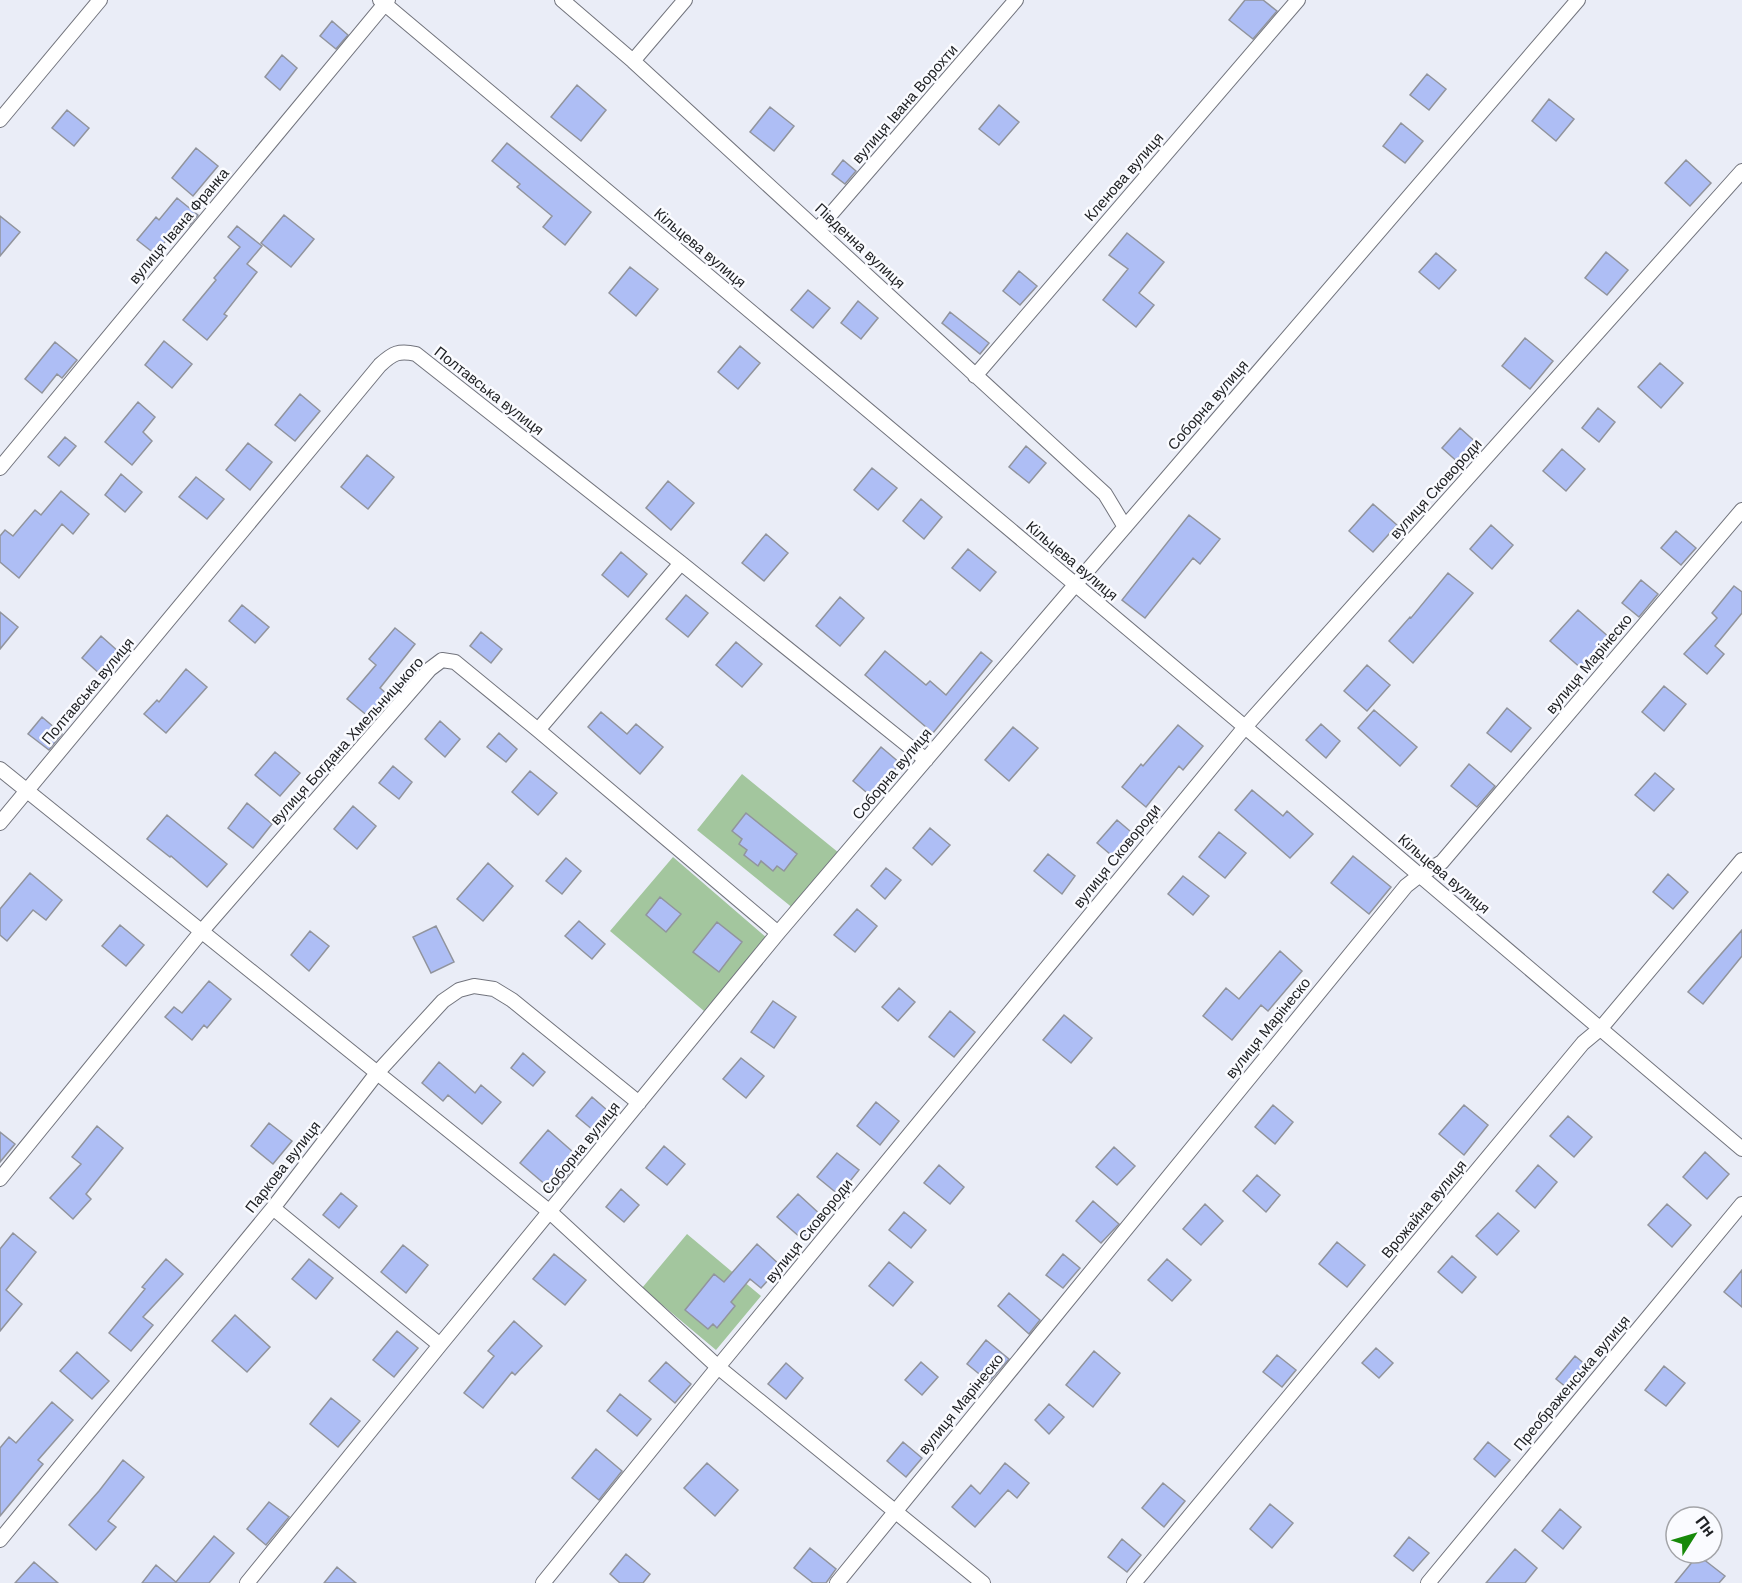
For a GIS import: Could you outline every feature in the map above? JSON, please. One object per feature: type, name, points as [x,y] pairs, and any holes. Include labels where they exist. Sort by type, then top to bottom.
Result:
[{"type":"street","points":[[0,120],[100,0]]},
{"type":"street","name":"Південна вулиця","points":[[562,0],[633,61],[818,229],[1105,494],[1125,527]]},
{"type":"street","points":[[633,61],[685,0]]},
{"type":"street","name":"вулиця Івана Ворохти","points":[[818,229],[1016,0]]},
{"type":"street","name":"Кленова вулиця","points":[[975,376],[1298,0]]},
{"type":"street","name":"Соборна вулиця","points":[[247,1583],[778,933],[1578,0]]},
{"type":"street","name":"вулиця Івана Франка","points":[[0,468],[384,1]]},
{"type":"street","name":"Кільцева вулиця","points":[[384,1],[1742,1149]]},
{"type":"street","name":"вулиця Сковороди","points":[[543,1583],[1245,727],[1742,171]]},
{"type":"street","name":"Полтавська вулиця","points":[[0,823],[380,365],[390,356],[403,351],[416,354],[926,760]]},
{"type":"street","name":"вулиця Марінеско","points":[[837,1583],[1406,886],[1442,862],[1742,510]]},
{"type":"street","points":[[538,730],[681,563]]},
{"type":"street","name":"вулиця Богдана Хмельницького","points":[[0,1179],[201,932],[430,669],[442,660],[455,662],[778,933]]},
{"type":"street","points":[[0,770],[550,1212],[718,1367],[983,1583]]},
{"type":"street","name":"Врожайна вулиця","points":[[1134,1583],[1583,1043],[1601,1028],[1742,860]]},
{"type":"street","name":"Паркова вулиця","points":[[0,1540],[273,1208],[377,1073],[443,1001],[459,990],[474,986],[494,989],[512,1000],[639,1103]]},
{"type":"street","name":"Преображенська вулиця","points":[[1428,1583],[1742,1204]]},
{"type":"street","points":[[273,1208],[440,1345]]},
{"type":"green space","points":[[742,774],[839,853],[794,909],[697,830]]},
{"type":"green space","points":[[673,857],[767,938],[704,1011],[610,931]]},
{"type":"green space","points":[[687,1234],[761,1296],[716,1350],[642,1288]]},
{"type":"building","points":[[1245,0],[1263,0],[1277,11],[1253,39],[1229,20]]},
{"type":"building","points":[[332,21],[348,35],[336,49],[320,36]]},
{"type":"building","points":[[282,55],[297,68],[280,90],[265,77]]},
{"type":"building","points":[[1427,74],[1446,89],[1429,110],[1410,95]]},
{"type":"building","points":[[577,85],[606,110],[581,141],[551,117]]},
{"type":"building","points":[[1549,99],[1574,119],[1556,141],[1532,121]]},
{"type":"building","points":[[999,105],[1019,122],[999,145],[979,129]]},
{"type":"building","points":[[770,107],[794,126],[774,151],[750,132]]},
{"type":"building","points":[[67,110],[89,128],[74,146],[52,128]]},
{"type":"building","points":[[1401,123],[1423,141],[1405,163],[1383,146]]},
{"type":"building","points":[[507,143],[591,212],[565,245],[543,227],[552,216],[517,187],[520,184],[492,161]]},
{"type":"building","points":[[196,148],[218,166],[193,196],[172,178]]},
{"type":"building","points":[[843,160],[856,171],[845,184],[832,174]]},
{"type":"building","points":[[1686,160],[1711,183],[1690,206],[1665,183]]},
{"type":"building","points":[[177,198],[198,215],[189,226],[182,221],[155,254],[137,240],[156,217],[159,220]]},
{"type":"building","points":[[284,215],[314,239],[291,267],[261,243]]},
{"type":"building","points":[[0,216],[20,232],[0,256]]},
{"type":"building","points":[[237,226],[262,246],[247,264],[257,272],[224,314],[227,316],[207,340],[183,320],[240,247],[228,237]]},
{"type":"building","points":[[1127,233],[1164,262],[1139,293],[1154,305],[1136,327],[1103,300],[1128,269],[1109,255]]},
{"type":"building","points":[[1606,252],[1628,270],[1607,295],[1585,278]]},
{"type":"building","points":[[1436,253],[1456,270],[1439,289],[1419,272]]},
{"type":"building","points":[[630,267],[658,289],[636,316],[609,293]]},
{"type":"building","points":[[1019,271],[1037,286],[1020,305],[1003,291]]},
{"type":"building","points":[[808,290],[830,308],[813,328],[791,310]]},
{"type":"building","points":[[858,301],[878,318],[861,339],[841,323]]},
{"type":"building","points":[[950,312],[989,343],[980,354],[942,323]]},
{"type":"building","points":[[1525,338],[1553,361],[1530,389],[1502,366]]},
{"type":"building","points":[[164,341],[192,364],[172,388],[145,365]]},
{"type":"building","points":[[55,342],[77,360],[62,378],[57,374],[42,393],[25,379]]},
{"type":"building","points":[[740,346],[760,363],[738,389],[718,372]]},
{"type":"building","points":[[1660,363],[1683,383],[1661,408],[1638,387]]},
{"type":"building","points":[[300,394],[320,411],[295,441],[275,425]]},
{"type":"building","points":[[138,402],[155,417],[143,432],[152,441],[132,465],[105,442]]},
{"type":"building","points":[[1598,408],[1615,422],[1599,442],[1582,428]]},
{"type":"building","points":[[1460,428],[1479,445],[1461,465],[1442,448]]},
{"type":"building","points":[[65,437],[76,446],[59,466],[48,457]]},
{"type":"building","points":[[248,443],[272,462],[250,490],[226,470]]},
{"type":"building","points":[[1026,446],[1046,463],[1029,483],[1009,467]]},
{"type":"building","points":[[1562,449],[1585,469],[1566,491],[1543,471]]},
{"type":"building","points":[[367,455],[394,477],[368,509],[341,487]]},
{"type":"building","points":[[872,468],[897,488],[878,510],[854,490]]},
{"type":"building","points":[[121,474],[142,492],[125,512],[105,495]]},
{"type":"building","points":[[196,477],[224,499],[207,519],[179,497]]},
{"type":"building","points":[[668,481],[694,503],[671,530],[646,508]]},
{"type":"building","points":[[61,491],[89,514],[73,534],[62,524],[19,578],[0,562],[0,536],[5,530],[13,536],[35,510],[41,515]]},
{"type":"building","points":[[921,499],[942,517],[924,539],[903,521]]},
{"type":"building","points":[[1373,504],[1397,525],[1373,552],[1349,531]]},
{"type":"building","points":[[1189,515],[1220,539],[1200,564],[1193,558],[1145,618],[1122,600]]},
{"type":"building","points":[[1491,525],[1513,545],[1492,569],[1470,549]]},
{"type":"building","points":[[1676,531],[1696,548],[1681,565],[1661,548]]},
{"type":"building","points":[[766,534],[788,553],[764,581],[742,563]]},
{"type":"building","points":[[968,549],[996,572],[980,591],[952,568]]},
{"type":"building","points":[[621,552],[647,574],[628,597],[602,575]]},
{"type":"building","points":[[1448,573],[1473,593],[1413,663],[1389,641]]},
{"type":"building","points":[[1641,580],[1658,594],[1639,617],[1622,603]]},
{"type":"building","points":[[1734,586],[1742,592],[1742,613],[1715,646],[1724,654],[1707,674],[1684,654],[1717,618],[1712,613]]},
{"type":"building","points":[[686,595],[708,613],[688,637],[666,619]]},
{"type":"building","points":[[840,597],[864,618],[840,646],[816,626]]},
{"type":"building","points":[[242,605],[269,627],[255,643],[229,621]]},
{"type":"building","points":[[1578,610],[1610,638],[1583,670],[1550,641]]},
{"type":"building","points":[[0,612],[18,627],[0,649]]},
{"type":"building","points":[[395,628],[415,644],[380,688],[388,695],[369,717],[347,699],[376,665],[369,659]]},
{"type":"building","points":[[481,632],[502,649],[491,663],[470,646]]},
{"type":"building","points":[[101,636],[119,652],[100,674],[82,658]]},
{"type":"building","points":[[736,642],[762,664],[742,687],[716,665]]},
{"type":"building","points":[[885,651],[926,685],[930,681],[946,695],[981,652],[992,661],[933,733],[865,675]]},
{"type":"building","points":[[1367,665],[1390,685],[1367,711],[1344,691]]},
{"type":"building","points":[[186,669],[207,687],[166,733],[144,714],[157,700],[159,702]]},
{"type":"building","points":[[1664,686],[1686,704],[1664,731],[1642,712]]},
{"type":"building","points":[[1507,708],[1531,728],[1511,752],[1487,733]]},
{"type":"building","points":[[1374,710],[1417,747],[1400,766],[1358,728]]},
{"type":"building","points":[[601,712],[627,734],[636,724],[663,747],[640,774],[588,727]]},
{"type":"building","points":[[42,717],[62,734],[49,750],[28,734]]},
{"type":"building","points":[[440,721],[460,739],[445,757],[425,739]]},
{"type":"building","points":[[1321,724],[1340,741],[1326,758],[1306,740]]},
{"type":"building","points":[[1178,725],[1203,746],[1183,770],[1179,766],[1146,807],[1122,787]]},
{"type":"building","points":[[1013,727],[1038,748],[1009,781],[985,760]]},
{"type":"building","points":[[499,733],[517,749],[506,762],[487,747]]},
{"type":"building","points":[[881,747],[900,763],[872,797],[853,781]]},
{"type":"building","points":[[275,752],[300,773],[280,796],[255,775]]},
{"type":"building","points":[[1469,764],[1495,786],[1477,807],[1451,786]]},
{"type":"building","points":[[393,766],[412,782],[399,799],[379,783]]},
{"type":"building","points":[[530,771],[557,793],[538,815],[512,792]]},
{"type":"building","points":[[1655,773],[1674,789],[1654,811],[1635,795]]},
{"type":"building","points":[[1252,790],[1283,816],[1287,811],[1313,834],[1290,858],[1235,810]]},
{"type":"building","points":[[247,803],[272,824],[253,848],[228,828]]},
{"type":"building","points":[[353,806],[376,826],[357,849],[334,829]]},
{"type":"building","points":[[746,813],[797,854],[784,871],[777,866],[773,871],[761,861],[758,866],[744,855],[747,850],[739,844],[742,839],[732,831]]},
{"type":"building","points":[[167,815],[227,864],[207,887],[147,839]]},
{"type":"building","points":[[1117,820],[1137,837],[1117,860],[1097,843]]},
{"type":"building","points":[[930,828],[950,845],[932,865],[913,848]]},
{"type":"building","points":[[1219,832],[1246,853],[1225,878],[1199,857]]},
{"type":"building","points":[[1048,854],[1075,876],[1062,894],[1034,871]]},
{"type":"building","points":[[1353,856],[1391,887],[1369,914],[1331,883]]},
{"type":"building","points":[[566,858],[581,871],[562,894],[546,881]]},
{"type":"building","points":[[488,863],[513,886],[483,921],[457,899]]},
{"type":"building","points":[[886,868],[901,880],[885,899],[871,886]]},
{"type":"building","points":[[30,873],[62,900],[46,920],[33,910],[7,941],[0,935],[0,909]]},
{"type":"building","points":[[1668,874],[1688,892],[1673,909],[1653,892]]},
{"type":"building","points":[[1183,876],[1209,896],[1193,915],[1168,894]]},
{"type":"building","points":[[660,897],[681,914],[666,932],[646,915]]},
{"type":"building","points":[[857,909],[877,926],[855,952],[834,935]]},
{"type":"building","points":[[579,921],[605,944],[592,959],[565,936]]},
{"type":"building","points":[[717,922],[742,942],[719,972],[693,952]]},
{"type":"building","points":[[120,925],[144,945],[126,966],[102,946]]},
{"type":"building","points":[[436,926],[454,962],[431,973],[413,937]]},
{"type":"building","points":[[1742,930],[1742,956],[1703,1004],[1688,992]]},
{"type":"building","points":[[310,931],[329,946],[309,971],[291,955]]},
{"type":"building","points":[[1280,951],[1302,971],[1268,1011],[1261,1005],[1232,1040],[1203,1016],[1226,988],[1239,999]]},
{"type":"building","points":[[209,981],[231,999],[207,1028],[204,1025],[192,1040],[165,1017],[174,1007],[182,1013]]},
{"type":"building","points":[[899,988],[915,1002],[898,1021],[882,1007]]},
{"type":"building","points":[[773,1001],[796,1017],[774,1048],[751,1032]]},
{"type":"building","points":[[950,1011],[975,1032],[954,1057],[929,1037]]},
{"type":"building","points":[[1064,1015],[1092,1038],[1071,1063],[1043,1040]]},
{"type":"building","points":[[523,1053],[545,1072],[533,1086],[511,1068]]},
{"type":"building","points":[[741,1058],[764,1076],[746,1098],[723,1079]]},
{"type":"building","points":[[439,1062],[475,1093],[481,1085],[501,1102],[482,1124],[448,1095],[443,1101],[422,1083]]},
{"type":"building","points":[[592,1097],[615,1117],[599,1135],[576,1116]]},
{"type":"building","points":[[876,1102],[899,1121],[880,1145],[857,1126]]},
{"type":"building","points":[[1273,1105],[1293,1122],[1275,1144],[1255,1127]]},
{"type":"building","points":[[1464,1105],[1488,1125],[1464,1155],[1439,1134]]},
{"type":"building","points":[[1568,1116],[1592,1137],[1574,1157],[1550,1136]]},
{"type":"building","points":[[269,1123],[292,1141],[273,1164],[251,1146]]},
{"type":"building","points":[[97,1126],[123,1148],[86,1194],[91,1199],[73,1219],[50,1198],[81,1164],[72,1157]]},
{"type":"building","points":[[548,1130],[581,1159],[554,1192],[520,1163]]},
{"type":"building","points":[[0,1132],[15,1144],[0,1162]]},
{"type":"building","points":[[664,1146],[685,1164],[667,1185],[646,1168]]},
{"type":"building","points":[[1114,1147],[1135,1166],[1117,1185],[1096,1167]]},
{"type":"building","points":[[1705,1152],[1729,1174],[1707,1199],[1683,1177]]},
{"type":"building","points":[[837,1153],[859,1170],[839,1195],[817,1177]]},
{"type":"building","points":[[939,1165],[964,1187],[950,1204],[924,1183]]},
{"type":"building","points":[[1538,1165],[1557,1182],[1535,1208],[1516,1191]]},
{"type":"building","points":[[1257,1175],[1280,1195],[1266,1212],[1243,1191]]},
{"type":"building","points":[[621,1189],[639,1205],[624,1222],[606,1207]]},
{"type":"building","points":[[341,1193],[357,1206],[339,1228],[323,1215]]},
{"type":"building","points":[[798,1194],[822,1216],[802,1239],[777,1217]]},
{"type":"building","points":[[1093,1201],[1119,1224],[1101,1243],[1076,1221]]},
{"type":"building","points":[[1205,1204],[1223,1221],[1201,1245],[1183,1229]]},
{"type":"building","points":[[1667,1204],[1691,1225],[1672,1247],[1648,1225]]},
{"type":"building","points":[[904,1212],[926,1230],[911,1248],[889,1230]]},
{"type":"building","points":[[1498,1213],[1519,1231],[1497,1255],[1476,1236]]},
{"type":"building","points":[[13,1233],[36,1252],[6,1290],[22,1304],[0,1331],[0,1249]]},
{"type":"building","points":[[1337,1242],[1365,1265],[1347,1287],[1319,1264]]},
{"type":"building","points":[[757,1244],[781,1266],[761,1288],[750,1279],[731,1302],[735,1306],[717,1328],[713,1324],[708,1329],[685,1310],[714,1274],[724,1282]]},
{"type":"building","points":[[403,1245],[428,1265],[406,1293],[381,1272]]},
{"type":"building","points":[[554,1254],[586,1280],[565,1305],[533,1279]]},
{"type":"building","points":[[1063,1254],[1080,1268],[1063,1288],[1046,1275]]},
{"type":"building","points":[[1452,1256],[1476,1277],[1462,1293],[1438,1272]]},
{"type":"building","points":[[166,1259],[183,1274],[143,1317],[153,1325],[131,1351],[109,1333],[145,1289],[142,1287]]},
{"type":"building","points":[[309,1259],[333,1278],[316,1299],[292,1279]]},
{"type":"building","points":[[1167,1259],[1191,1280],[1172,1301],[1148,1280]]},
{"type":"building","points":[[889,1262],[913,1282],[893,1306],[869,1286]]},
{"type":"building","points":[[1742,1270],[1742,1307],[1724,1292]]},
{"type":"building","points":[[1009,1293],[1040,1320],[1029,1334],[998,1306]]},
{"type":"building","points":[[235,1315],[270,1347],[247,1372],[212,1341]]},
{"type":"building","points":[[514,1321],[542,1346],[515,1375],[512,1372],[483,1408],[464,1393],[494,1356],[488,1351]]},
{"type":"building","points":[[397,1331],[418,1348],[394,1377],[373,1360]]},
{"type":"building","points":[[986,1340],[1009,1359],[989,1382],[967,1364]]},
{"type":"building","points":[[1376,1348],[1393,1363],[1379,1378],[1362,1363]]},
{"type":"building","points":[[1094,1351],[1120,1373],[1093,1407],[1066,1385]]},
{"type":"building","points":[[77,1352],[109,1381],[92,1399],[60,1371]]},
{"type":"building","points":[[1277,1355],[1296,1370],[1282,1387],[1263,1372]]},
{"type":"building","points":[[1575,1356],[1591,1369],[1572,1392],[1556,1379]]},
{"type":"building","points":[[666,1362],[691,1384],[675,1403],[649,1381]]},
{"type":"building","points":[[921,1362],[938,1377],[922,1395],[905,1380]]},
{"type":"building","points":[[786,1363],[803,1378],[786,1399],[768,1384]]},
{"type":"building","points":[[1664,1366],[1685,1383],[1666,1406],[1645,1390]]},
{"type":"building","points":[[620,1394],[651,1419],[637,1436],[607,1411]]},
{"type":"building","points":[[331,1398],[360,1421],[338,1447],[310,1424]]},
{"type":"building","points":[[52,1402],[73,1420],[38,1460],[43,1464],[0,1516],[0,1448],[9,1437],[16,1443]]},
{"type":"building","points":[[1049,1404],[1064,1417],[1049,1434],[1035,1420]]},
{"type":"building","points":[[903,1442],[922,1458],[906,1477],[887,1461]]},
{"type":"building","points":[[1488,1442],[1510,1460],[1495,1477],[1474,1459]]},
{"type":"building","points":[[596,1449],[622,1471],[599,1500],[572,1478]]},
{"type":"building","points":[[123,1460],[144,1477],[108,1521],[116,1527],[96,1550],[69,1525]]},
{"type":"building","points":[[707,1463],[738,1490],[715,1516],[684,1488]]},
{"type":"building","points":[[1005,1463],[1029,1483],[1017,1498],[1008,1490],[975,1527],[952,1507],[971,1485],[980,1494]]},
{"type":"building","points":[[1163,1483],[1185,1501],[1164,1527],[1142,1508]]},
{"type":"building","points":[[269,1502],[289,1517],[266,1545],[247,1529]]},
{"type":"building","points":[[1270,1504],[1293,1523],[1272,1548],[1250,1529]]},
{"type":"building","points":[[1560,1509],[1581,1527],[1563,1549],[1542,1531]]},
{"type":"building","points":[[214,1536],[234,1553],[209,1583],[142,1583],[156,1565],[176,1582]]},
{"type":"building","points":[[1409,1537],[1429,1553],[1413,1571],[1394,1556]]},
{"type":"building","points":[[1122,1539],[1141,1555],[1127,1572],[1108,1557]]},
{"type":"building","points":[[810,1548],[836,1569],[826,1583],[813,1583],[794,1568]]},
{"type":"building","points":[[1515,1549],[1537,1568],[1525,1583],[1486,1583]]},
{"type":"building","points":[[626,1554],[650,1574],[643,1583],[620,1583],[610,1574]]},
{"type":"building","points":[[34,1562],[58,1583],[15,1583]]},
{"type":"building","points":[[1690,1565],[1711,1565],[1725,1576],[1719,1583],[1675,1583]]},
{"type":"building","points":[[337,1567],[356,1583],[324,1583]]}]
